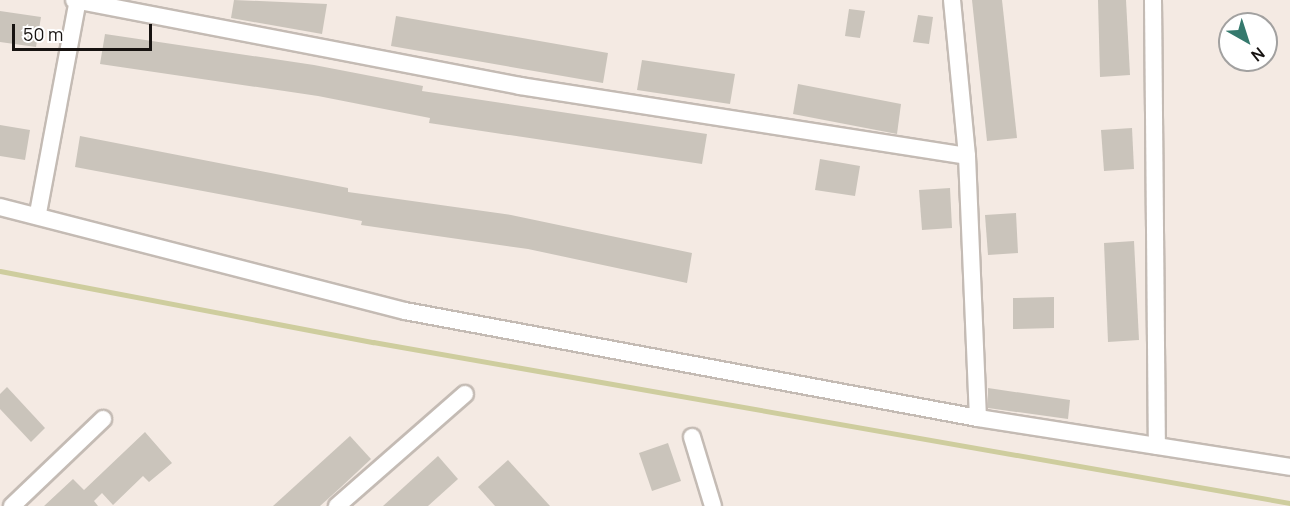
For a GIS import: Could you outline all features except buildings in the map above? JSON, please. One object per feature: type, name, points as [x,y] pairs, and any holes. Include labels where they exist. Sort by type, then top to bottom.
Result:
[{"type":"street","points":[[38,213],[76,0],[520,86],[968,156]]},
{"type":"street","points":[[952,0],[968,156],[978,418]]},
{"type":"street","points":[[1153,0],[1156,446]]},
{"type":"street","points":[[0,207],[38,213],[140,246],[405,311],[978,418],[1290,467]]},
{"type":"street","points":[[338,506],[465,394]]},
{"type":"street","points":[[12,506],[103,419]]},
{"type":"street","points":[[692,437],[712,506]]},
{"type":"waterway","points":[[0,271],[373,342],[1290,503]]}]
